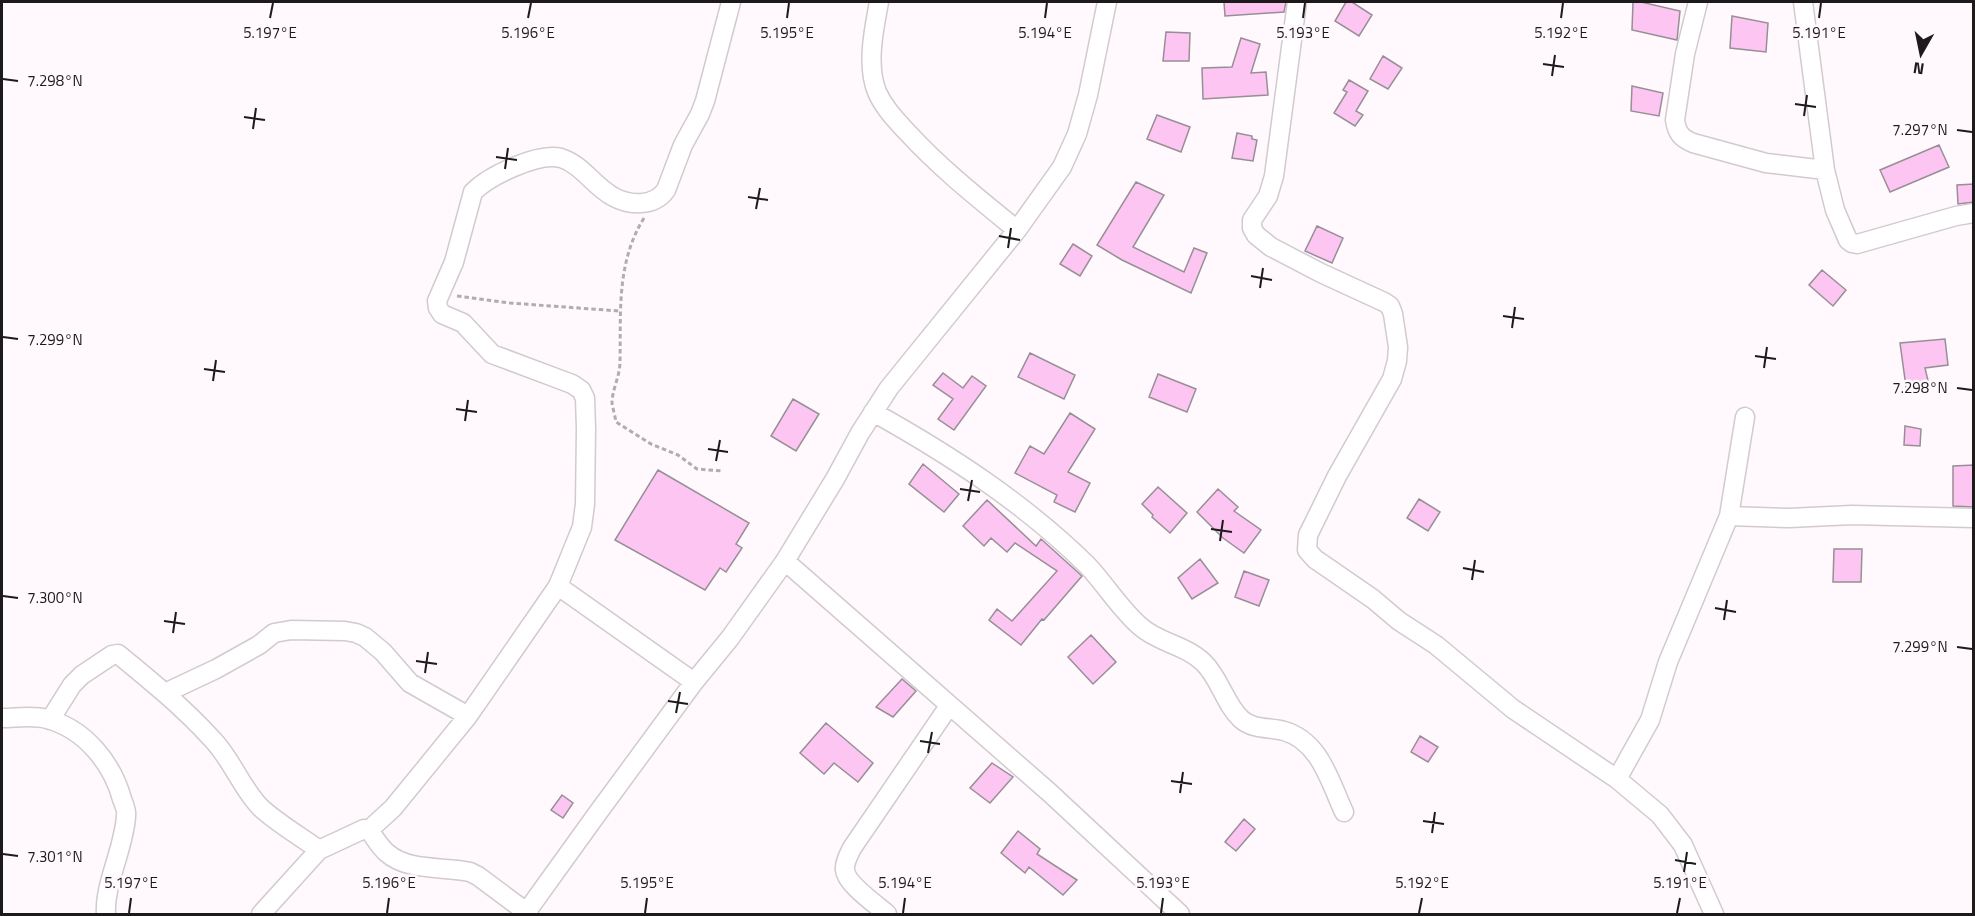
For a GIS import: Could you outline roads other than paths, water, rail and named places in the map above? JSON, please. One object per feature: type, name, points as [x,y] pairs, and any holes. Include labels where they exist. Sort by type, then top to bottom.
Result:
[{"type":"street","points":[[261,915],[319,850],[358,831],[369,830],[393,808],[468,716],[558,586],[582,527],[585,504],[586,429],[585,398],[581,390],[572,384],[492,354],[463,323],[442,314],[438,308],[437,301],[454,262],[473,192],[499,174],[542,158],[561,158],[613,197],[641,204],[654,202],[666,190],[683,145],[700,114],[728,18],[730,2]]},
{"type":"street","points":[[879,2],[872,50],[873,72],[877,91],[888,112],[928,155],[1017,230]]},
{"type":"street","points":[[369,830],[388,854],[399,861],[470,872],[527,914],[597,814],[785,561],[835,479],[860,432],[889,387],[1017,230],[1062,167],[1077,134],[1088,95],[1107,2]]},
{"type":"street","points":[[1297,2],[1274,176],[1268,196],[1252,220],[1252,228],[1256,235],[1271,247],[1390,306],[1398,347],[1392,379],[1336,477],[1308,535],[1307,550],[1315,559],[1373,599],[1399,621],[1436,645],[1513,709],[1617,779],[1660,815],[1670,825],[1683,845],[1714,915]]},
{"type":"street","points":[[1698,2],[1685,54],[1675,120],[1676,130],[1683,138],[1693,143],[1745,157],[1776,165],[1825,170]]},
{"type":"street","points":[[1803,2],[1825,170],[1835,210],[1848,240],[1857,244],[1974,213]]},
{"type":"street","points":[[873,412],[917,437],[1012,499],[1088,566],[1122,608],[1142,628],[1185,649],[1204,663],[1242,720],[1252,726],[1284,730],[1306,742],[1319,757],[1344,812]]},
{"type":"street","points":[[1617,779],[1650,720],[1668,662],[1729,516],[1745,417]]},
{"type":"street","points":[[1729,516],[1789,518],[1852,515],[1974,518]]},
{"type":"street","points":[[785,561],[1050,793],[1179,915]]},
{"type":"street","points":[[558,586],[694,682]]},
{"type":"street","points":[[165,693],[216,669],[259,645],[274,633],[291,630],[345,631],[356,633],[374,644],[410,683],[468,716]]},
{"type":"street","points":[[50,720],[64,696],[82,675],[114,653],[165,693],[214,740],[234,767],[246,790],[261,807],[319,850]]},
{"type":"street","points":[[887,915],[849,881],[845,870],[847,859],[882,802],[949,706]]},
{"type":"street","points":[[2,718],[32,717],[50,720],[77,733],[94,748],[114,776],[127,814],[120,852],[105,904],[106,915]]}]
